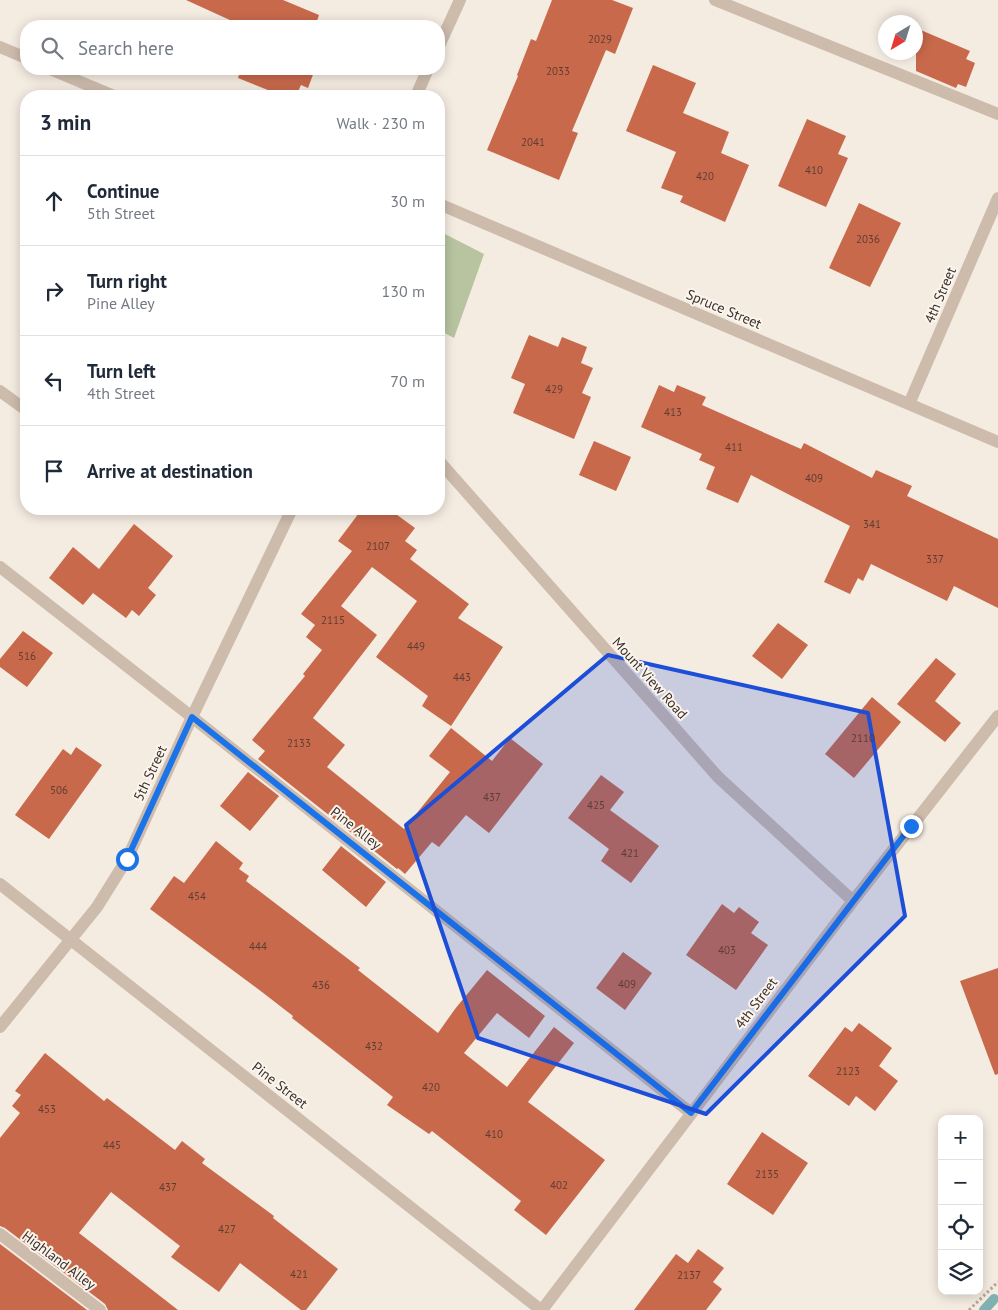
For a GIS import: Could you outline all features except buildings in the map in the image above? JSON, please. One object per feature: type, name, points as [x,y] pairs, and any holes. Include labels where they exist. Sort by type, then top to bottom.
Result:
[{"type":"street","points":[[445,33],[460,0]]},
{"type":"street","points":[[714,0],[998,114]]},
{"type":"street","points":[[0,47],[20,55]]},
{"type":"street","points":[[64,75],[100,90]]},
{"type":"street","points":[[419,90],[425,75]]},
{"type":"street","name":"4th Street","points":[[909,404],[998,198]]},
{"type":"street","name":"Spruce Street","points":[[445,207],[998,442]]},
{"type":"street","points":[[0,391],[20,406]]},
{"type":"street","name":"Mount View Road","points":[[445,468],[718,777],[853,902]]},
{"type":"street","name":"5th Street","points":[[0,1027],[97,907],[127,859],[192,717],[289,515]]},
{"type":"street","name":"Pine Alley","points":[[0,567],[691,1113]]},
{"type":"street","name":"4th Street","points":[[541,1310],[853,902],[998,716]]},
{"type":"street","name":"Pine Street","points":[[0,884],[541,1310]]},
{"type":"street","name":"Highland Alley","points":[[0,1234],[100,1310]]},
{"type":"path","points":[[969,1310],[998,1282]]},
{"type":"highlighted area","points":[[608,655],[868,713],[905,916],[706,1114],[478,1038],[406,825]]},
{"type":"green space","points":[[445,234],[484,254],[454,338],[445,333]]},
{"type":"waterway","points":[[984,1310],[994,1299]]},
{"type":"route","points":[[127,859],[192,717],[691,1113],[911,826]]}]
